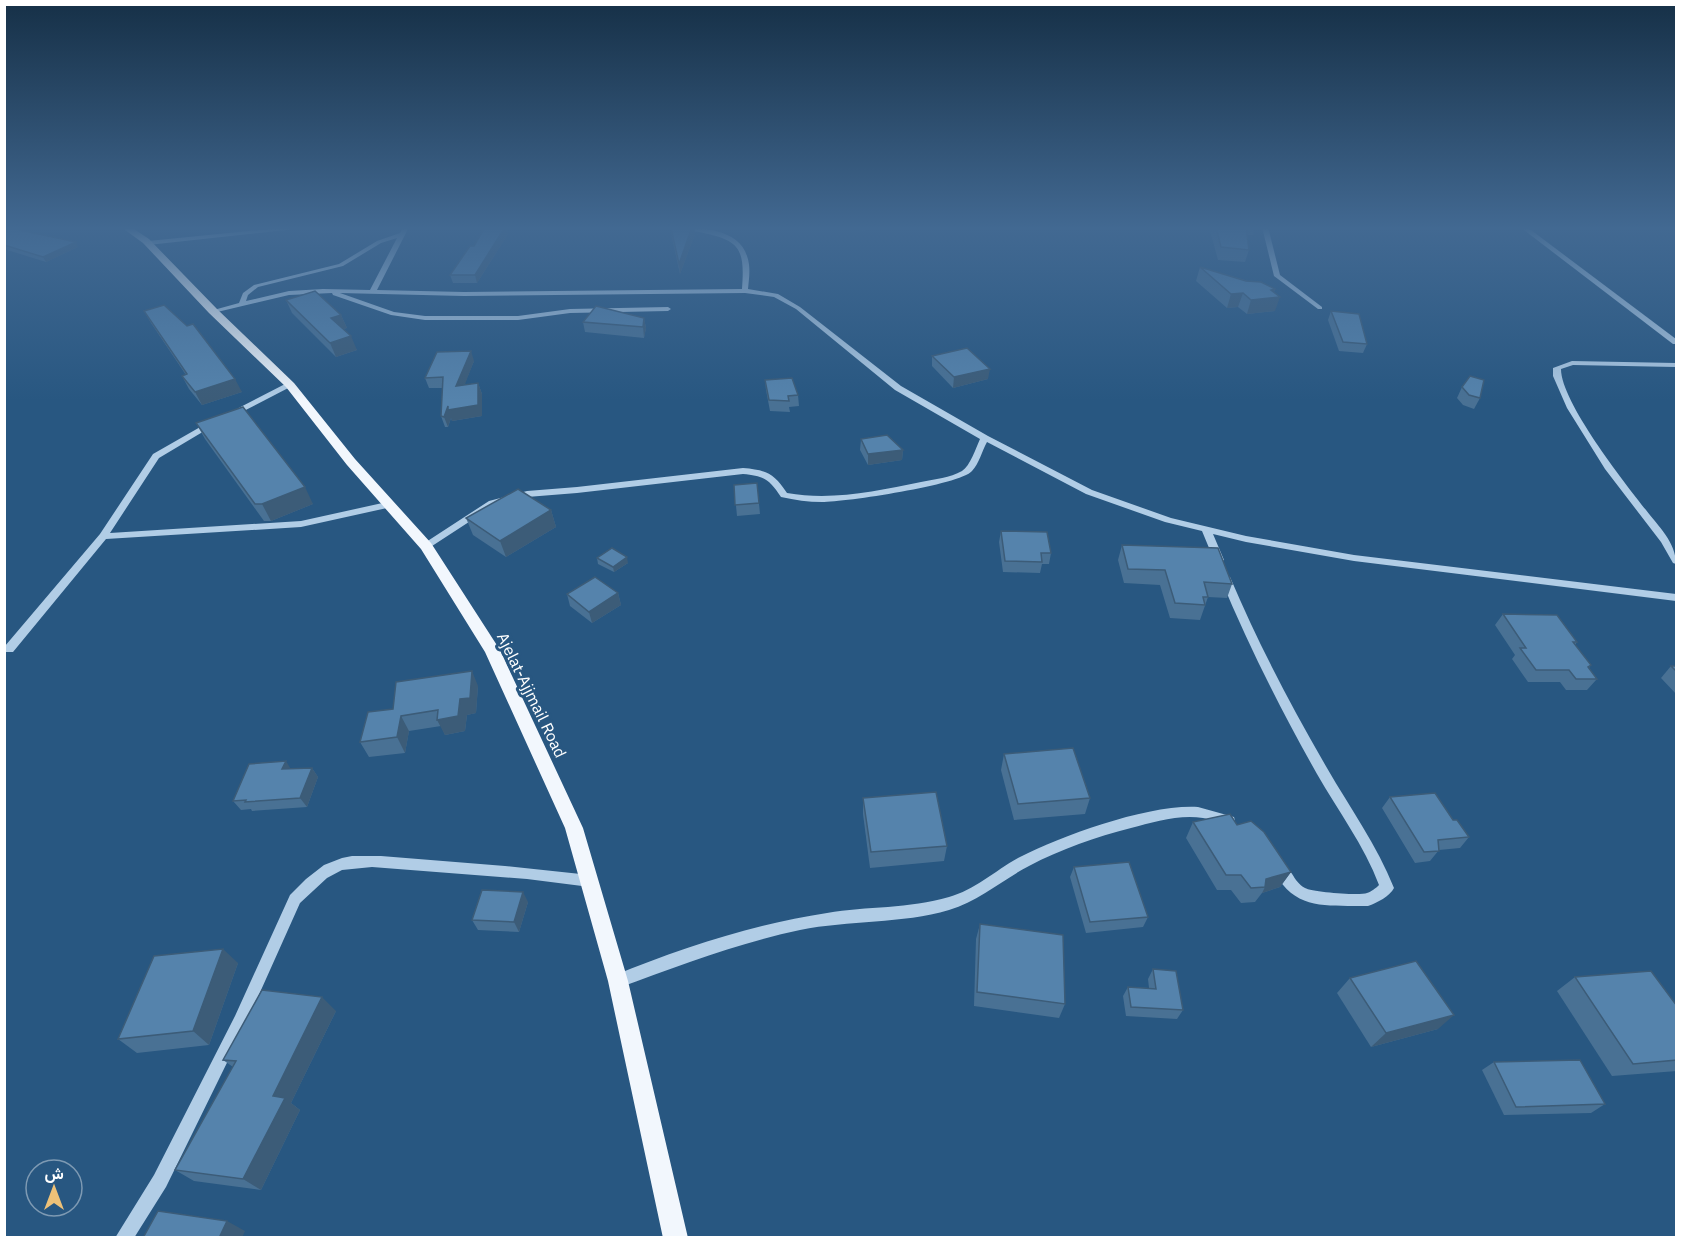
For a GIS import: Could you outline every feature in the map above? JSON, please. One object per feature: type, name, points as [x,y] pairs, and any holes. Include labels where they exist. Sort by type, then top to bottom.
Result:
[{"type":"main road","name":"Ajelat-Ajjmail Road","points":[[189,285],[290,386],[387,505],[426,546],[492,650],[574,828],[618,981],[675,1238]]},
{"type":"street","points":[[242,303],[245,294],[260,285]]},
{"type":"street","points":[[372,293],[376,285]]},
{"type":"street","points":[[745,291],[746,285]]},
{"type":"street","points":[[1289,285],[1320,308]]},
{"type":"street","points":[[1601,285],[1677,342]]},
{"type":"street","points":[[323,291],[393,314],[425,318],[518,318],[570,311],[668,309]]},
{"type":"street","points":[[213,311],[289,293],[323,291],[568,294],[745,291],[781,297],[839,339],[898,388],[985,438],[1089,492],[1168,520],[1207,531],[1354,558],[1677,598]]},
{"type":"street","points":[[568,294],[570,311]]},
{"type":"street","points":[[1677,365],[1572,363],[1557,368],[1557,376],[1571,408],[1609,469],[1665,541],[1677,561]]},
{"type":"street","points":[[9,649],[103,536],[156,456],[192,433],[290,386]]},
{"type":"street","points":[[426,546],[492,503],[527,494],[743,471],[766,473],[775,480],[784,495],[800,500],[822,501],[952,478],[968,471],[985,438]]},
{"type":"street","points":[[103,536],[301,524],[387,505]]},
{"type":"street","points":[[1207,531],[1246,628],[1327,780],[1380,866],[1387,888],[1368,900],[1320,898],[1302,894],[1291,885],[1269,853]]},
{"type":"street","points":[[618,981],[723,942],[827,919],[942,906],[966,897],[1026,861],[1068,843],[1141,820],[1193,812],[1214,815],[1239,825]]},
{"type":"street","points":[[124,1238],[160,1181],[240,1021],[295,899],[308,885],[325,872],[342,865],[371,861],[538,873],[590,880]]},
{"type":"building","points":[[1221,285],[1267,285],[1275,289],[1271,290],[1280,297],[1251,300],[1243,293],[1231,294]]},
{"type":"building","points":[[315,291],[341,315],[331,318],[351,336],[330,343],[286,300]]},
{"type":"building","points":[[164,305],[187,326],[193,324],[235,379],[195,392],[182,376],[187,374],[144,311]]},
{"type":"building","points":[[596,306],[644,318],[643,327],[583,322]]},
{"type":"building","points":[[1331,311],[1359,314],[1367,344],[1343,342]]},
{"type":"building","points":[[967,348],[990,369],[954,377],[932,356]]},
{"type":"building","points":[[471,351],[456,386],[478,383],[478,405],[448,410],[448,406],[444,417],[441,416],[443,377],[425,378],[437,352]]},
{"type":"building","points":[[1470,376],[1484,380],[1480,398],[1469,395],[1462,387]]},
{"type":"building","points":[[792,378],[798,395],[788,396],[789,401],[769,400],[765,380]]},
{"type":"building","points":[[243,407],[305,487],[262,504],[255,504],[196,423]]},
{"type":"building","points":[[887,435],[903,450],[868,454],[861,439]]},
{"type":"building","points":[[757,483],[759,503],[735,505],[734,485]]},
{"type":"building","points":[[518,489],[551,510],[500,541],[466,518]]},
{"type":"building","points":[[1001,531],[1047,532],[1051,553],[1041,553],[1042,562],[1005,561]]},
{"type":"building","points":[[1122,545],[1218,548],[1232,584],[1204,582],[1208,597],[1203,597],[1205,605],[1175,603],[1165,570],[1128,569]]},
{"type":"building","points":[[612,548],[627,557],[613,567],[597,558]]},
{"type":"building","points":[[595,577],[618,593],[589,612],[567,594]]},
{"type":"building","points":[[1503,614],[1557,615],[1577,642],[1573,642],[1591,665],[1588,667],[1597,679],[1576,679],[1569,670],[1536,670],[1520,648],[1526,648]]},
{"type":"building","points":[[472,671],[470,698],[460,699],[458,716],[437,720],[438,710],[401,716],[397,737],[360,742],[368,712],[393,709],[396,682]]},
{"type":"building","points":[[1073,748],[1090,798],[1018,804],[1004,754]]},
{"type":"building","points":[[286,761],[282,769],[312,768],[300,798],[233,801],[249,764]]},
{"type":"building","points":[[936,792],[947,846],[871,852],[863,798]]},
{"type":"building","points":[[1435,793],[1453,820],[1457,820],[1469,837],[1438,840],[1439,851],[1424,852],[1390,797]]},
{"type":"building","points":[[1230,814],[1237,825],[1251,821],[1264,832],[1291,872],[1266,879],[1265,887],[1251,888],[1241,875],[1226,875],[1193,822]]},
{"type":"building","points":[[1129,862],[1148,917],[1090,922],[1074,867]]},
{"type":"building","points":[[482,890],[523,892],[514,922],[472,920]]},
{"type":"building","points":[[980,924],[1063,935],[1065,1004],[977,992]]},
{"type":"building","points":[[223,949],[193,1031],[118,1039],[154,956]]},
{"type":"building","points":[[1416,961],[1454,1015],[1386,1033],[1350,978]]},
{"type":"building","points":[[1153,969],[1176,971],[1183,1010],[1131,1007],[1128,987],[1156,989]]},
{"type":"building","points":[[1651,971],[1677,1006],[1677,1060],[1633,1064],[1575,977]]},
{"type":"building","points":[[262,990],[322,997],[273,1096],[285,1098],[243,1179],[175,1170],[236,1061],[223,1060]]},
{"type":"building","points":[[1580,1060],[1605,1104],[1516,1107],[1494,1062]]},
{"type":"building","points":[[158,1211],[227,1221],[219,1238],[143,1238]]}]
